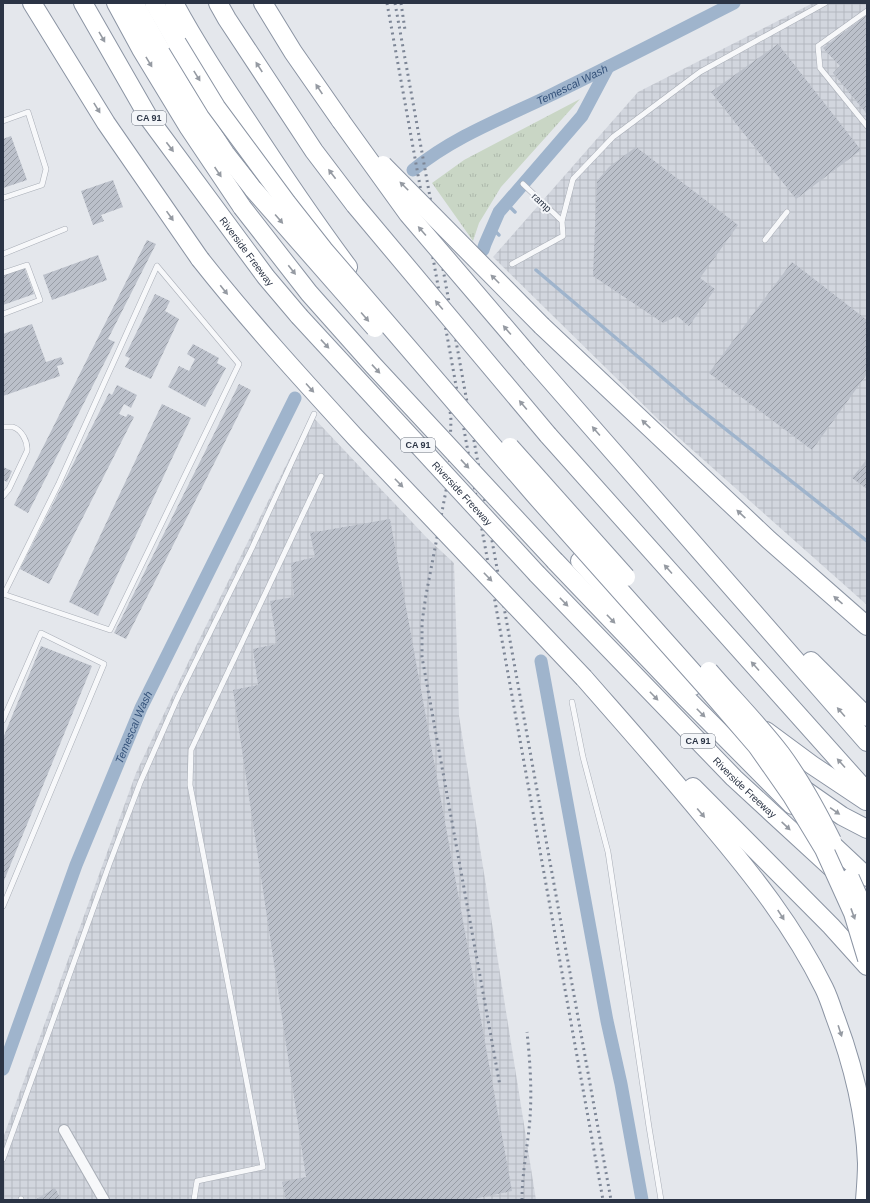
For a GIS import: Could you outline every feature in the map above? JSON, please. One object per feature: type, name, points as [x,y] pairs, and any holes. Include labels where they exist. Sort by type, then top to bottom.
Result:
[{"type":"highway","points":[[32,3],[106,123],[200,259],[225,291],[313,391],[584,678],[831,926],[867,966]]},
{"type":"highway","points":[[40,3],[76,75]]},
{"type":"highway","name":"Riverside Freeway","points":[[83,3],[150,120],[266,276],[299,316],[537,574],[734,778],[867,901]]},
{"type":"highway","points":[[116,3],[141,49],[189,128],[242,206],[309,293],[373,365],[555,561],[708,720],[825,838],[867,877]]},
{"type":"highway","points":[[134,3],[183,89],[225,153],[254,190],[580,561],[730,727],[780,772],[842,816],[867,829]]},
{"type":"highway","points":[[154,3],[308,214],[392,314],[765,734],[793,772],[818,813],[862,902],[867,916]]},
{"type":"highway","points":[[167,3],[181,39],[221,113],[278,191],[324,250],[534,494],[706,686],[757,746],[792,796],[824,849],[853,913],[867,959]]},
{"type":"highway","points":[[174,3],[212,68],[263,145],[348,267],[676,643],[728,698],[764,730],[867,802]]},
{"type":"highway","points":[[214,3],[227,19]]},
{"type":"highway","points":[[218,3],[314,151],[355,206],[548,435],[867,792]]},
{"type":"highway","points":[[263,3],[293,52],[341,122],[408,214],[532,359],[867,742]]},
{"type":"highway","points":[[341,122],[542,326],[769,540],[867,626]]},
{"type":"highway","points":[[649,492],[771,621],[867,717]]},
{"type":"highway","points":[[584,678],[697,808],[774,905],[800,945],[824,989],[839,1027],[854,1078],[863,1122],[867,1163],[865,1200]]},
{"type":"street","points":[[64,1130],[104,1200]]},
{"type":"lane","points":[[512,264],[563,236],[562,221],[573,179],[613,137],[700,72],[825,3]]},
{"type":"lane","points":[[867,11],[818,46],[820,68],[867,126]]},
{"type":"lane","points":[[3,121],[28,112],[46,169],[42,185],[3,198]]},
{"type":"lane","name":"ramp","points":[[523,184],[562,221]]},
{"type":"lane","points":[[764,240],[787,212]]},
{"type":"lane","points":[[3,254],[65,229]]},
{"type":"lane","points":[[3,273],[27,265],[40,300],[3,314]]},
{"type":"lane","points":[[157,266],[239,364],[110,630],[4,594],[59,483],[157,266]]},
{"type":"lane","points":[[3,1160],[108,865],[140,783],[178,697],[252,548],[314,414]]},
{"type":"lane","points":[[3,427],[14,428],[24,436],[28,445],[27,451],[9,489],[3,496]]},
{"type":"lane","points":[[194,1200],[197,1181],[263,1167],[190,785],[191,750],[321,476]]},
{"type":"lane","points":[[3,720],[40,633],[104,664],[3,906]]},
{"type":"lane","points":[[572,702],[583,757],[608,852],[649,1128],[662,1200]]},
{"type":"shaded area","points":[[813,3],[867,3],[867,605],[661,422],[493,257],[638,92]]},
{"type":"shaded area","points":[[311,415],[428,539],[454,563],[459,716],[536,1200],[3,1200],[3,1138],[136,773],[195,648]]},
{"type":"green space","points":[[580,99],[501,187],[479,223],[473,241],[432,183],[464,160]]},
{"type":"building","points":[[867,15],[867,114],[833,73],[840,66],[823,48]]},
{"type":"building","points":[[778,44],[861,150],[796,199],[711,92]]},
{"type":"building","points":[[11,136],[27,180],[3,188],[3,139]]},
{"type":"building","points":[[636,147],[738,225],[700,278],[715,289],[689,326],[677,316],[663,323],[593,276],[597,181],[609,167]]},
{"type":"building","points":[[113,180],[123,207],[101,215],[104,221],[93,225],[81,191]]},
{"type":"building","points":[[147,240],[156,244],[108,339],[115,342],[28,513],[14,505]]},
{"type":"building","points":[[98,255],[107,280],[52,300],[43,275]]},
{"type":"building","points":[[792,262],[867,320],[867,374],[812,450],[709,373]]},
{"type":"building","points":[[24,267],[34,294],[3,305],[3,274]]},
{"type":"building","points":[[155,294],[170,301],[165,311],[179,319],[151,379],[125,367],[130,358],[125,356]]},
{"type":"building","points":[[32,324],[46,362],[61,357],[64,364],[57,366],[60,376],[3,396],[3,334]]},
{"type":"building","points":[[193,344],[219,358],[217,363],[226,368],[205,407],[168,387],[179,366],[189,371],[195,359],[187,354]]},
{"type":"building","points":[[239,384],[251,390],[126,639],[114,633]]},
{"type":"building","points":[[117,385],[137,395],[131,408],[124,404],[119,414],[126,417],[128,414],[134,417],[49,584],[20,569],[109,393],[112,395]]},
{"type":"building","points":[[162,404],[191,418],[98,616],[69,602]]},
{"type":"building","points":[[867,459],[867,489],[852,478]]},
{"type":"building","points":[[3,467],[12,471],[7,482],[3,480]]},
{"type":"building","points":[[390,519],[512,1191],[468,1200],[286,1200],[282,1182],[306,1177],[233,690],[258,685],[253,649],[277,644],[270,601],[294,597],[291,563],[315,557],[310,533]]},
{"type":"building","points":[[41,646],[92,666],[3,883],[3,738]]},
{"type":"building","points":[[55,1188],[61,1200],[35,1200]]},
{"type":"waterway","name":"Temescal Wash","points":[[413,170],[428,158],[461,138],[572,85],[734,3]]},
{"type":"waterway","points":[[483,250],[499,212],[582,116],[608,67]]},
{"type":"waterway","points":[[506,203],[515,212]]},
{"type":"waterway","points":[[492,228],[499,235]]},
{"type":"waterway","points":[[536,270],[690,401],[867,541]]},
{"type":"waterway","name":"Temescal Wash","points":[[3,1069],[76,865],[141,708],[295,398]]},
{"type":"waterway","points":[[541,661],[607,1021],[621,1084],[642,1200]]},
{"type":"railway","points":[[387,3],[603,1200]]},
{"type":"railway","points":[[395,3],[611,1200]]},
{"type":"railway","points":[[401,3],[405,30]]},
{"type":"railway","points":[[447,382],[451,420],[449,475],[426,595],[422,622],[422,657],[500,1086]]},
{"type":"railway","points":[[522,1200],[531,1107],[527,1032]]}]
